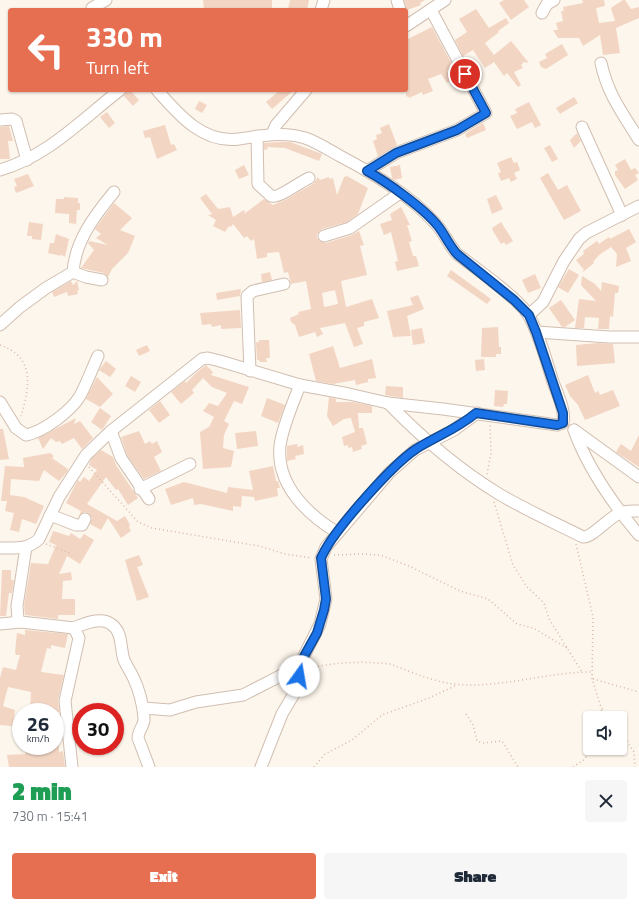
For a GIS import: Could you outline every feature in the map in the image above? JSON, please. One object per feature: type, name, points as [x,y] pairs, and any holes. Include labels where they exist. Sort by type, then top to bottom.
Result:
[{"type":"street","points":[[90,6],[106,0]]},
{"type":"street","points":[[408,25],[445,0]]},
{"type":"street","points":[[542,13],[547,4],[554,0]]},
{"type":"street","points":[[367,171],[396,153],[457,130],[486,113],[432,10]]},
{"type":"street","points":[[601,63],[605,80],[612,98],[639,140]]},
{"type":"street","points":[[0,170],[26,160],[51,146],[118,92]]},
{"type":"street","points":[[159,92],[181,115],[204,134],[218,138],[236,140],[272,134],[291,135],[305,139],[367,171],[425,212],[437,225],[457,254],[514,300],[529,315],[563,413],[563,423]]},
{"type":"street","points":[[272,134],[276,125],[304,92]]},
{"type":"street","points":[[0,120],[12,120],[16,122],[26,160]]},
{"type":"street","points":[[582,127],[622,215]]},
{"type":"street","points":[[257,136],[258,184],[271,196],[279,196],[296,184],[309,178]]},
{"type":"street","points":[[0,325],[20,307],[46,288],[73,272],[76,258],[84,236],[98,210],[114,192]]},
{"type":"street","points":[[324,236],[350,228],[400,193]]},
{"type":"street","points":[[529,315],[543,302],[564,261],[579,238],[639,206]]},
{"type":"street","points":[[73,272],[86,277],[102,280]]},
{"type":"street","points":[[250,371],[248,296],[252,291],[284,284]]},
{"type":"street","points":[[536,332],[609,337],[639,337]]},
{"type":"street","points":[[0,402],[16,428],[26,435],[36,433],[46,427],[70,407],[79,397],[98,356]]},
{"type":"street","points":[[0,548],[26,547],[37,541],[62,490],[82,460],[111,431],[202,359],[208,358],[300,385],[388,403],[476,413],[557,425],[563,423]]},
{"type":"street","points":[[300,385],[280,445],[279,458],[289,488],[325,525],[338,533]]},
{"type":"street","points":[[388,403],[428,442],[498,493],[583,537],[587,537],[606,521],[620,512],[639,511]]},
{"type":"street","points":[[261,767],[282,714],[295,692],[301,664],[317,633],[324,610],[326,599],[322,556],[326,547],[389,473],[415,450],[454,430],[476,413]]},
{"type":"street","points":[[563,423],[639,477]]},
{"type":"street","points":[[574,430],[581,448],[620,512],[639,535]]},
{"type":"street","points":[[111,431],[121,458],[140,489],[149,499]]},
{"type":"street","points":[[140,489],[190,464]]},
{"type":"street","points":[[50,515],[76,525],[82,525],[85,519]]},
{"type":"street","points":[[21,622],[16,618],[16,606],[26,547]]},
{"type":"street","points":[[0,624],[21,622],[72,628],[97,621],[110,623],[116,629],[122,643],[122,656],[128,670],[134,678],[143,708],[144,721],[138,738],[149,767]]},
{"type":"street","points":[[72,628],[76,630],[79,638],[65,701],[72,767]]},
{"type":"street","points":[[143,708],[170,710],[196,702],[243,695],[301,664]]},
{"type":"path","points":[[0,345],[16,352],[22,360],[27,372],[28,380],[23,410],[16,428]]},
{"type":"path","points":[[484,483],[491,453],[490,423],[492,416]]},
{"type":"path","points":[[82,460],[99,477],[138,522],[152,528],[259,546],[297,557],[362,554],[380,555],[460,591],[488,599],[517,624],[533,628],[567,648]]},
{"type":"path","points":[[494,501],[513,565],[527,587],[544,603],[549,619],[582,672]]},
{"type":"path","points":[[574,533],[592,617],[592,679],[602,709]]},
{"type":"path","points":[[37,541],[70,553]]},
{"type":"path","points":[[301,664],[310,668],[328,664],[357,662],[390,664],[423,675],[459,684],[504,683],[591,672]]},
{"type":"path","points":[[592,679],[639,692]]},
{"type":"path","points":[[314,767],[326,754],[352,740],[387,712],[429,698],[459,684]]},
{"type":"path","points":[[466,714],[473,725],[477,741],[482,744],[502,741],[518,767]]},
{"type":"path","points":[[627,742],[634,752],[635,767]]},
{"type":"path","points":[[573,767],[585,759],[586,755]]},
{"type":"building","points":[[203,0],[272,0],[272,8],[204,8]]},
{"type":"building","points":[[290,0],[309,0],[307,8],[288,8]]},
{"type":"building","points":[[404,0],[425,0],[420,3],[421,5],[408,10]]},
{"type":"building","points":[[504,0],[524,0],[529,7],[511,20],[499,3]]},
{"type":"building","points":[[582,0],[604,0],[605,6],[596,8],[599,23],[615,21],[611,8],[623,0],[625,0],[631,9],[639,7],[639,18],[616,28],[620,53],[603,55],[600,35],[583,46],[579,38],[558,38],[553,30],[558,30],[556,23],[563,21],[561,11],[564,11],[563,7],[583,3]]},
{"type":"building","points":[[476,9],[489,28],[506,18],[509,23],[485,43],[494,55],[511,41],[529,63],[524,62],[521,65],[523,68],[514,72],[521,85],[518,87],[507,73],[504,76],[494,62],[485,68],[473,50],[463,56],[455,40],[467,32],[459,19]]},
{"type":"building","points":[[432,27],[454,68],[447,71],[453,79],[447,83],[441,74],[428,79],[433,91],[423,95],[422,92],[409,98],[408,96],[406,97],[406,92],[408,92],[408,39]]},
{"type":"building","points":[[562,44],[568,55],[546,69],[541,67],[539,62],[547,58],[545,54]]},
{"type":"building","points":[[126,92],[132,92],[139,100],[133,106],[124,96]]},
{"type":"building","points":[[278,92],[292,92],[272,109],[266,102]]},
{"type":"building","points":[[574,97],[578,103],[560,114],[556,108]]},
{"type":"building","points":[[199,101],[207,105],[202,113],[195,109]]},
{"type":"building","points":[[529,102],[541,125],[535,128],[532,122],[517,129],[510,116],[517,113],[515,109]]},
{"type":"building","points":[[107,112],[115,123],[109,128],[100,117]]},
{"type":"building","points":[[483,123],[486,130],[467,138],[465,134]]},
{"type":"building","points":[[389,124],[397,145],[378,156],[373,141],[377,139],[376,135],[382,133],[380,128]]},
{"type":"building","points":[[165,125],[171,145],[174,144],[177,150],[157,159],[150,137],[145,138],[143,131]]},
{"type":"building","points":[[9,126],[13,141],[8,141],[10,159],[0,159],[0,127]]},
{"type":"building","points":[[577,133],[581,141],[574,148],[570,140]]},
{"type":"building","points":[[290,142],[322,154],[319,161],[285,148],[267,147],[268,149],[264,150],[264,143]]},
{"type":"building","points":[[550,145],[558,159],[552,162],[544,148]]},
{"type":"building","points":[[511,157],[514,163],[517,162],[520,170],[514,173],[517,179],[511,182],[509,178],[501,181],[498,173],[501,172],[497,163]]},
{"type":"building","points":[[625,159],[631,170],[635,168],[639,173],[635,175],[638,180],[625,189],[615,175],[615,171],[618,170],[615,165]]},
{"type":"building","points":[[244,165],[249,175],[239,179],[235,170]]},
{"type":"building","points":[[400,165],[402,178],[394,180],[392,178],[390,167]]},
{"type":"building","points":[[548,173],[558,190],[567,185],[581,211],[564,220],[540,178]]},
{"type":"building","points":[[28,174],[34,186],[16,193],[14,187],[17,186],[14,179]]},
{"type":"building","points":[[347,176],[368,188],[358,214],[347,222],[322,229],[317,234],[317,238],[326,243],[352,235],[359,231],[364,245],[360,246],[367,275],[341,281],[346,307],[372,299],[379,318],[364,322],[364,326],[357,328],[363,344],[354,347],[345,323],[320,328],[323,334],[317,337],[315,332],[299,337],[295,325],[291,322],[290,318],[299,314],[298,312],[311,309],[306,281],[291,284],[288,272],[284,273],[279,252],[267,253],[267,257],[257,259],[254,239],[251,241],[247,236],[244,238],[233,224],[231,227],[229,226],[225,232],[213,226],[216,220],[208,215],[212,214],[200,198],[206,194],[218,209],[230,207],[233,217],[244,210],[244,214],[264,199],[273,205],[287,199],[313,184],[318,177],[320,180],[329,177],[330,179],[333,178],[337,195],[344,177]],"holes":[[[335,290],[338,304],[324,307],[322,293]]]},
{"type":"building","points":[[496,195],[503,209],[492,214],[487,199]]},
{"type":"building","points":[[64,197],[78,198],[80,210],[77,210],[76,224],[69,223],[69,214],[55,213],[56,199],[64,199]]},
{"type":"building","points":[[114,203],[132,218],[120,230],[135,236],[128,253],[112,269],[108,277],[104,273],[81,268],[94,250],[88,243],[89,241],[108,245],[96,238],[101,234],[95,229]]},
{"type":"building","points":[[401,207],[410,225],[407,225],[412,241],[409,242],[413,256],[416,256],[419,266],[397,271],[395,262],[398,261],[391,232],[384,235],[380,224],[392,220],[390,214]]},
{"type":"building","points":[[29,222],[43,224],[41,240],[32,239],[32,236],[27,236]]},
{"type":"building","points":[[501,222],[513,241],[506,245],[504,242],[501,244],[492,228]]},
{"type":"building","points":[[629,229],[636,242],[626,248],[631,261],[616,267],[617,254],[611,247],[599,255],[593,262],[594,263],[583,272],[584,267],[583,269],[576,260],[584,254],[583,251],[597,241],[599,244],[609,237],[610,239]]},
{"type":"building","points":[[56,234],[69,239],[65,257],[60,254],[61,256],[48,253],[50,243],[54,243]]},
{"type":"building","points":[[569,269],[579,275],[568,293],[558,287]]},
{"type":"building","points":[[451,270],[491,299],[487,304],[447,276]]},
{"type":"building","points":[[270,272],[272,280],[262,282],[261,274]]},
{"type":"building","points":[[535,274],[541,288],[528,293],[522,280]]},
{"type":"building","points":[[582,276],[595,284],[601,291],[602,282],[619,286],[618,293],[615,293],[613,317],[610,316],[609,329],[598,329],[599,318],[585,317],[584,328],[575,328],[579,299],[596,301],[581,285]]},
{"type":"building","points":[[71,281],[73,285],[77,281],[79,290],[77,291],[78,294],[68,296],[67,292],[54,297],[52,292]]},
{"type":"building","points":[[241,289],[240,296],[217,300],[216,293]]},
{"type":"building","points":[[418,295],[424,309],[407,316],[411,336],[393,337],[387,311],[413,305],[410,298]]},
{"type":"building","points":[[561,300],[575,320],[565,327],[562,327],[549,308]]},
{"type":"building","points":[[240,310],[241,328],[221,329],[221,325],[212,327],[211,324],[202,325],[200,313]]},
{"type":"building","points":[[498,327],[499,347],[501,347],[501,354],[496,354],[496,357],[481,357],[482,328]]},
{"type":"building","points":[[422,328],[425,343],[413,345],[411,330]]},
{"type":"building","points":[[259,340],[269,340],[270,358],[266,358],[267,362],[260,362],[257,360],[256,342],[259,342]]},
{"type":"building","points":[[598,343],[613,344],[615,363],[577,366],[576,345]]},
{"type":"building","points":[[147,345],[150,351],[139,356],[136,350]]},
{"type":"building","points":[[333,346],[340,368],[372,359],[376,378],[368,379],[368,382],[356,385],[355,380],[333,384],[316,381],[309,354]]},
{"type":"building","points":[[484,359],[485,370],[476,371],[475,360]]},
{"type":"building","points":[[106,361],[116,369],[110,377],[99,370]]},
{"type":"building","points":[[206,365],[213,372],[211,375],[249,387],[242,404],[234,401],[224,421],[229,424],[224,435],[223,448],[234,451],[231,467],[203,469],[200,432],[209,427],[214,417],[203,411],[209,403],[218,406],[227,393],[212,387],[203,378],[192,390],[194,393],[181,404],[171,392],[185,381],[186,383]]},
{"type":"building","points":[[588,375],[595,393],[598,391],[600,395],[613,390],[620,406],[585,420],[578,405],[570,396],[565,385]]},
{"type":"building","points":[[131,376],[141,382],[135,392],[125,386]]},
{"type":"building","points":[[97,377],[113,394],[100,407],[86,399]]},
{"type":"building","points":[[386,386],[403,387],[403,398],[385,395]]},
{"type":"building","points":[[495,390],[508,391],[507,404],[504,404],[503,407],[494,406]]},
{"type":"building","points":[[329,397],[336,399],[336,402],[353,402],[372,406],[372,413],[358,413],[359,428],[363,428],[367,444],[361,446],[362,449],[353,452],[352,447],[348,448],[348,445],[344,446],[342,437],[355,432],[351,418],[344,419],[333,426],[327,416]]},
{"type":"building","points":[[267,398],[285,405],[278,423],[261,416]]},
{"type":"building","points":[[160,401],[170,415],[159,423],[149,410]]},
{"type":"building","points":[[100,408],[111,416],[102,430],[91,422]]},
{"type":"building","points":[[76,418],[74,424],[80,421],[93,438],[82,449],[74,438],[62,444],[60,441],[56,442],[51,438],[43,449],[38,438]]},
{"type":"building","points":[[0,429],[3,429],[9,459],[0,460]]},
{"type":"building","points":[[139,431],[145,444],[150,441],[152,444],[157,441],[162,452],[154,457],[161,471],[144,479],[127,455],[121,437]]},
{"type":"building","points":[[256,431],[258,446],[237,449],[235,433]]},
{"type":"building","points":[[639,435],[639,467],[616,452],[621,444],[631,451]]},
{"type":"building","points":[[297,444],[298,447],[303,445],[304,454],[295,456],[296,459],[287,461],[287,446]]},
{"type":"building","points":[[101,450],[113,457],[116,465],[138,498],[128,505],[118,489],[116,490],[106,477],[87,504],[117,521],[125,516],[130,525],[129,527],[131,531],[121,538],[108,518],[101,530],[90,524],[92,518],[88,513],[84,512],[79,516],[81,511],[66,503],[78,480],[80,482],[84,477],[89,481],[97,470],[89,465],[91,459]]},
{"type":"building","points":[[50,453],[54,456],[52,458],[68,469],[67,472],[59,481],[44,470],[39,481],[11,479],[10,495],[24,497],[44,506],[36,524],[22,519],[19,532],[10,530],[14,513],[5,511],[7,501],[1,501],[5,466],[24,467],[23,458]]},
{"type":"building","points":[[273,466],[276,481],[278,481],[280,488],[277,488],[278,496],[255,501],[254,497],[242,496],[241,507],[233,506],[233,511],[201,504],[194,505],[193,498],[171,505],[165,489],[184,482],[227,493],[228,487],[253,490],[249,471]]},
{"type":"building","points":[[53,531],[69,536],[71,533],[80,539],[84,534],[94,540],[80,564],[67,556],[59,574],[71,572],[72,580],[63,581],[62,599],[75,599],[75,615],[58,615],[58,619],[25,615],[24,606],[31,563],[48,564],[56,545],[49,542]]},
{"type":"building","points":[[139,555],[143,565],[137,567],[149,597],[137,601],[125,560]]},
{"type":"building","points":[[2,570],[11,570],[11,580],[14,580],[12,593],[9,593],[6,616],[0,616]]},
{"type":"building","points":[[25,630],[68,634],[65,648],[51,645],[51,649],[47,648],[41,672],[64,675],[58,703],[30,703],[31,692],[8,687],[3,706],[12,709],[12,726],[0,725],[0,678],[3,667],[16,670],[20,655],[16,655],[15,652],[17,633],[25,635]]},
{"type":"building","points":[[7,755],[64,755],[65,767],[9,767]]},
{"type":"route","points":[[299,676],[302,660],[317,633],[324,610],[326,599],[321,558],[326,547],[348,519],[389,473],[415,450],[454,430],[476,413],[557,425],[562,424],[564,420],[556,389],[529,315],[514,300],[457,254],[437,225],[425,212],[367,171],[396,153],[457,130],[486,113],[465,74]]}]
